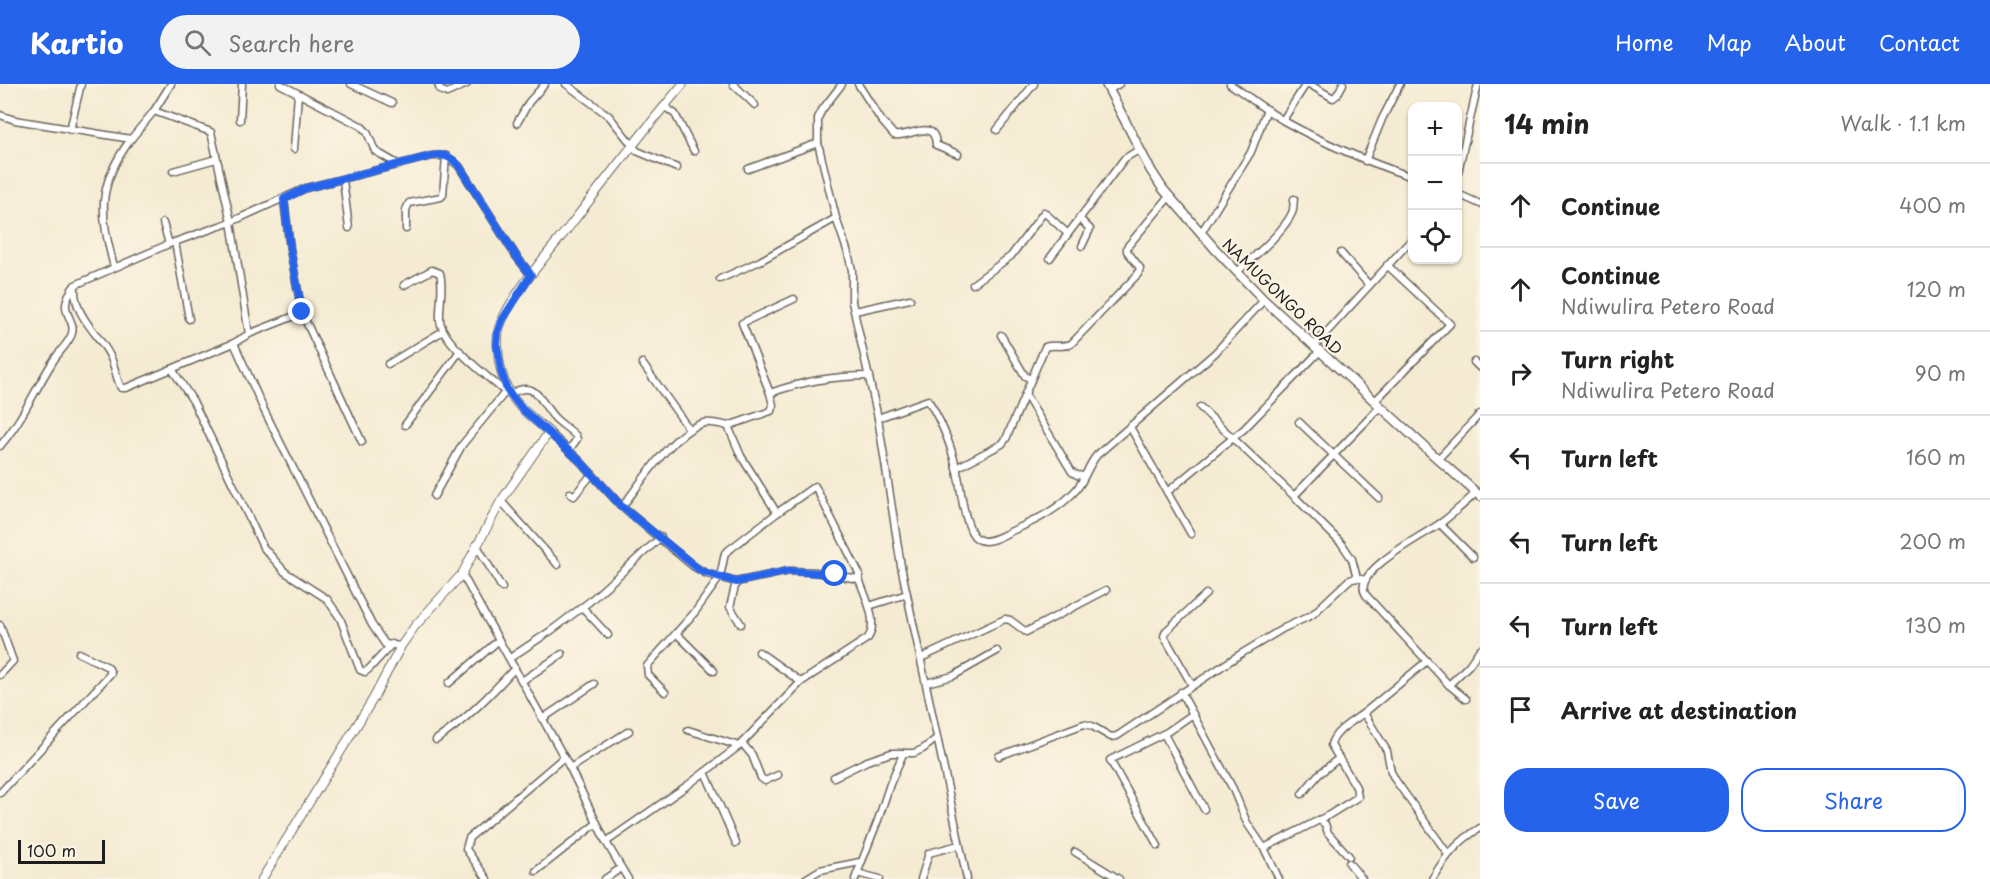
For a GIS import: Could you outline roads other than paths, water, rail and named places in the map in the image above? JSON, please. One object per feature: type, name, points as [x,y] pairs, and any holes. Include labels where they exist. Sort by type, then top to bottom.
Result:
[{"type":"main road","name":"NAMUGONGO ROAD","points":[[1107,87],[1150,169],[1169,197],[1201,233],[1264,300],[1478,494]]},
{"type":"street","points":[[70,130],[81,84]]},
{"type":"street","points":[[114,267],[103,220],[103,202],[110,172],[171,84]]},
{"type":"street","points":[[240,120],[242,84]]},
{"type":"street","points":[[280,84],[288,86],[298,94],[361,126],[367,132],[375,151],[399,165]]},
{"type":"street","points":[[351,84],[392,103]]},
{"type":"street","points":[[438,84],[440,90],[447,93],[466,84]]},
{"type":"street","points":[[517,123],[529,102],[545,84]]},
{"type":"street","points":[[566,84],[609,116],[632,147],[677,168]]},
{"type":"street","points":[[507,392],[497,345],[498,331],[503,319],[531,275],[683,84]]},
{"type":"street","points":[[733,84],[754,105]]},
{"type":"street","points":[[842,84],[818,118],[818,143],[836,218],[852,270],[852,302],[878,417],[901,566],[967,879]]},
{"type":"street","points":[[858,84],[881,120],[894,135],[926,130],[932,132],[936,145],[958,154]]},
{"type":"street","points":[[997,130],[1034,84]]},
{"type":"street","points":[[1107,87],[1119,84]]},
{"type":"street","points":[[1230,84],[1283,120],[1365,161],[1408,174]]},
{"type":"street","points":[[1283,120],[1307,84],[1333,98],[1343,84]]},
{"type":"street","points":[[1365,161],[1382,119],[1400,84]]},
{"type":"street","points":[[1461,156],[1477,84]]},
{"type":"street","points":[[294,149],[298,94]]},
{"type":"street","points":[[664,106],[675,114],[694,151]]},
{"type":"street","points":[[1201,233],[1251,152],[1267,109]]},
{"type":"street","points":[[153,111],[208,130],[231,222],[249,334]]},
{"type":"street","points":[[0,115],[15,120],[131,139]]},
{"type":"street","points":[[748,169],[818,143]]},
{"type":"street","points":[[1050,258],[1124,159],[1140,149]]},
{"type":"street","points":[[0,446],[53,360],[71,337],[72,327],[65,304],[68,294],[75,285],[172,243],[231,222],[306,188],[432,156],[446,156],[459,166],[516,256],[531,275]]},
{"type":"street","points":[[406,229],[406,210],[409,203],[443,195],[446,156]]},
{"type":"street","points":[[173,171],[216,159]]},
{"type":"street","points":[[343,180],[349,228]]},
{"type":"street","points":[[1462,196],[1480,204]]},
{"type":"street","points":[[956,468],[1002,444],[1006,439],[1045,347],[1050,345],[1065,347],[1071,344],[1138,274],[1140,268],[1126,248],[1169,197]]},
{"type":"street","points":[[284,199],[290,249],[302,312],[362,442]]},
{"type":"street","points":[[1237,272],[1265,246],[1284,224],[1293,212],[1294,199]]},
{"type":"street","points":[[973,284],[1011,256],[1044,212],[1068,234]]},
{"type":"street","points":[[720,279],[760,261],[836,218]]},
{"type":"street","points":[[1079,218],[1090,230],[1082,246]]},
{"type":"street","points":[[163,223],[172,243],[189,319]]},
{"type":"street","points":[[1167,492],[1233,439],[1408,244]]},
{"type":"street","points":[[1341,253],[1369,285]]},
{"type":"street","points":[[1294,496],[1450,324],[1387,265]]},
{"type":"street","points":[[404,285],[432,270],[440,273],[440,321],[443,331],[460,351],[569,450],[622,507],[701,571],[736,582],[789,571],[816,572],[859,579]]},
{"type":"street","points":[[75,285],[74,299],[88,325],[111,358],[120,388],[126,388],[234,344],[249,334],[302,312]]},
{"type":"street","points":[[622,507],[653,465],[689,429],[706,423],[728,426],[771,411],[773,405],[770,393],[742,323],[794,299]]},
{"type":"street","points":[[855,311],[910,299]]},
{"type":"street","points":[[878,417],[928,399],[940,420],[956,468],[969,529],[976,539],[982,541],[994,539],[1056,508],[1076,490],[1097,455],[1215,353],[1264,300]]},
{"type":"street","points":[[388,364],[443,331]]},
{"type":"street","points":[[1001,335],[1025,376],[1031,379]]},
{"type":"street","points":[[234,344],[264,410],[372,625],[381,641],[385,644],[400,646]]},
{"type":"street","points":[[405,425],[460,351]]},
{"type":"street","points":[[1474,362],[1480,368]]},
{"type":"street","points":[[642,363],[689,429]]},
{"type":"street","points":[[172,369],[194,401],[263,547],[285,572],[327,599],[339,618],[360,670],[365,672],[369,669],[392,644]]},
{"type":"street","points":[[770,393],[836,376],[870,376]]},
{"type":"street","points":[[434,496],[462,445],[507,392],[534,390],[555,419],[578,439],[569,450]]},
{"type":"street","points":[[1025,394],[1072,472],[1083,476]]},
{"type":"street","points":[[1200,407],[1347,550],[1357,578]]},
{"type":"street","points":[[1438,459],[1480,414]]},
{"type":"street","points":[[1299,422],[1379,498]]},
{"type":"street","points":[[728,426],[741,456],[777,513]]},
{"type":"street","points":[[1130,427],[1191,534]]},
{"type":"street","points":[[262,879],[373,699],[400,646],[462,573],[501,501],[549,432]]},
{"type":"street","points":[[570,493],[574,496],[592,474]]},
{"type":"street","points":[[606,842],[705,772],[740,744],[801,682],[868,638],[872,632],[869,606],[859,573],[815,486],[725,553],[720,577],[695,612],[647,666],[646,670],[665,693]]},
{"type":"street","points":[[1466,699],[1449,685],[1362,590],[1365,580],[1408,542],[1440,524],[1478,494]]},
{"type":"street","points":[[501,501],[558,565]]},
{"type":"street","points":[[1440,524],[1473,557]]},
{"type":"street","points":[[510,658],[582,607],[661,537]]},
{"type":"street","points":[[476,544],[502,588]]},
{"type":"street","points":[[462,573],[570,768],[606,842],[628,879]]},
{"type":"street","points":[[999,756],[1084,724],[1111,737],[1117,736],[1239,654],[1312,615],[1348,580],[1357,578],[1365,580]]},
{"type":"street","points":[[736,582],[730,608],[741,624]]},
{"type":"street","points":[[921,658],[1005,619],[1026,632],[1106,590]]},
{"type":"street","points":[[869,606],[907,594]]},
{"type":"street","points":[[1192,685],[1164,636],[1206,594]]},
{"type":"street","points":[[582,607],[608,635]]},
{"type":"street","points":[[0,625],[13,661],[0,675]]},
{"type":"street","points":[[676,633],[714,671]]},
{"type":"street","points":[[449,683],[499,640]]},
{"type":"street","points":[[1449,685],[1469,665],[1480,649]]},
{"type":"street","points":[[926,684],[953,676],[997,651]]},
{"type":"street","points":[[759,652],[801,682]]},
{"type":"street","points":[[0,793],[111,673],[108,667],[80,653]]},
{"type":"street","points":[[522,681],[562,654]]},
{"type":"street","points":[[1264,848],[1358,797],[1356,787],[1331,745],[1332,740],[1427,661]]},
{"type":"street","points":[[436,740],[465,719],[515,668]]},
{"type":"street","points":[[542,719],[594,684]]},
{"type":"street","points":[[1181,692],[1233,789],[1251,829],[1280,879]]},
{"type":"street","points":[[1364,712],[1384,745],[1396,781],[1448,854]]},
{"type":"street","points":[[1158,846],[1110,760],[1164,734],[1193,714]]},
{"type":"street","points":[[688,730],[740,744],[752,754],[761,778],[765,781],[778,775]]},
{"type":"street","points":[[570,768],[629,731]]},
{"type":"street","points":[[1164,734],[1204,809]]},
{"type":"street","points":[[834,777],[867,761],[891,753],[914,753],[937,738]]},
{"type":"street","points":[[879,879],[856,876],[903,754]]},
{"type":"street","points":[[487,879],[466,849],[469,838],[564,757]]},
{"type":"street","points":[[1302,794],[1318,775],[1339,758]]},
{"type":"street","points":[[705,772],[736,843]]},
{"type":"street","points":[[1319,820],[1325,824],[1328,833],[1362,879]]},
{"type":"street","points":[[536,871],[597,823]]},
{"type":"street","points":[[1432,879],[1458,843],[1480,828]]},
{"type":"street","points":[[921,879],[929,853],[959,845]]},
{"type":"street","points":[[1075,852],[1119,879]]},
{"type":"street","points":[[805,879],[820,870],[860,862]]},
{"type":"street","points":[[605,879],[621,868]]}]
